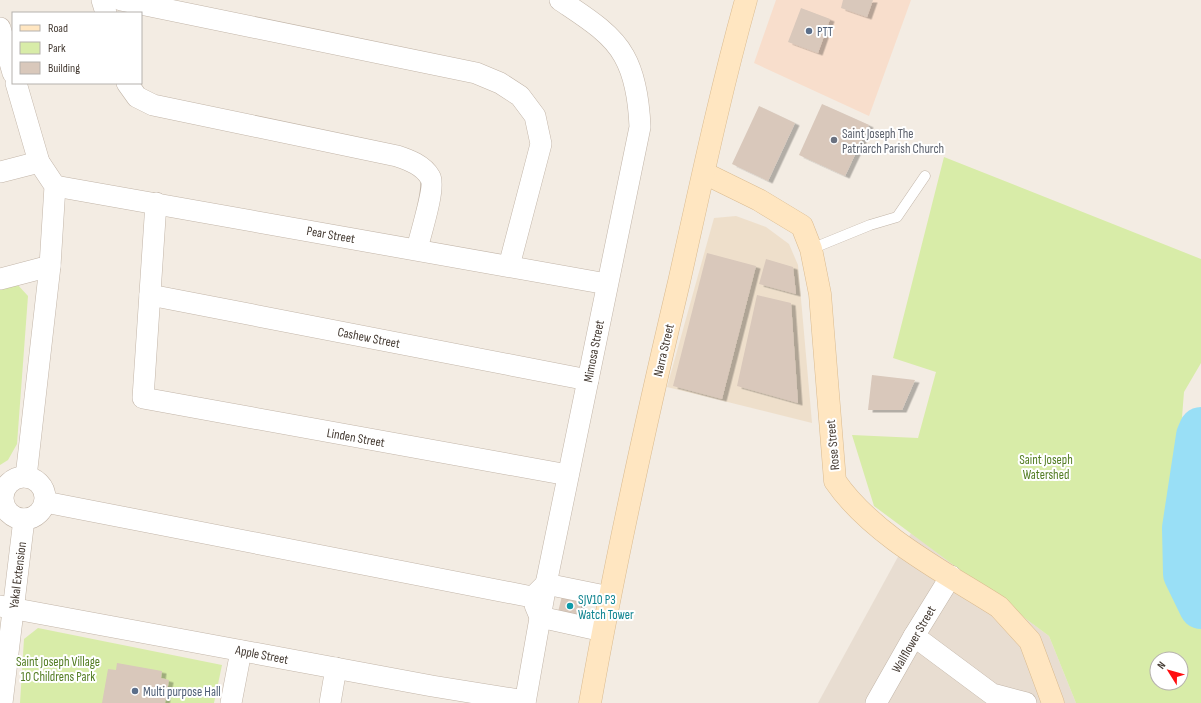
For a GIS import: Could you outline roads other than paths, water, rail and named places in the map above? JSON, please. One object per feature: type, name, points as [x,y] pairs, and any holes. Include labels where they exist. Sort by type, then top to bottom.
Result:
[{"type":"street","points":[[102,0],[106,12]]},
{"type":"street","points":[[121,0],[476,73],[500,83],[520,96],[535,116],[541,144],[509,266]]},
{"type":"street","name":"Mimosa Street","points":[[539,590],[568,475],[640,127],[639,104],[635,86],[624,56],[608,36],[584,16],[560,0]]},
{"type":"street","name":"Narra Street","points":[[590,703],[603,631],[643,435],[746,0]]},
{"type":"street","points":[[0,28],[12,69]]},
{"type":"street","points":[[0,74],[12,72]]},
{"type":"street","points":[[16,84],[39,162],[55,186],[50,266],[26,477]]},
{"type":"street","points":[[128,84],[137,97],[153,105],[397,156],[414,162],[424,169],[432,178],[431,193],[417,249]]},
{"type":"street","points":[[0,172],[39,162]]},
{"type":"street","name":"Rose Street","points":[[704,173],[759,200],[802,226],[812,249],[820,294],[835,482],[848,500],[882,531],[999,607],[1030,640],[1053,703]]},
{"type":"street","name":"Pear Street","points":[[55,186],[417,249],[607,284]]},
{"type":"street","points":[[150,295],[156,203]]},
{"type":"street","points":[[0,279],[50,266]]},
{"type":"street","name":"Cashew Street","points":[[150,295],[588,380]]},
{"type":"street","name":"Linden Street","points":[[150,295],[143,398],[568,475]]},
{"type":"street","points":[[26,477],[41,485],[45,502],[41,511],[33,517],[17,519],[6,510],[1,496],[10,482],[18,478],[26,477]]},
{"type":"street","points":[[45,502],[539,590],[610,597]]},
{"type":"street","name":"Yakal Extension","points":[[1,699],[6,607],[24,519]]},
{"type":"street","name":"Wallflower Street","points":[[876,703],[914,636],[951,576]]},
{"type":"street","points":[[525,702],[540,617],[539,590]]},
{"type":"street","name":"Apple Street","points":[[6,607],[336,668],[430,695],[525,702]]},
{"type":"street","points":[[540,617],[603,631]]},
{"type":"street","points":[[914,636],[990,699],[1026,703]]},
{"type":"street","points":[[231,703],[242,650]]},
{"type":"street","points":[[330,703],[336,668]]},
{"type":"lane","points":[[812,249],[847,234],[897,217],[925,176]]},
{"type":"waterway","points":[[1201,429],[1198,436],[1184,528],[1185,574],[1201,607]]},
{"type":"place","name":"PTT","points":[[809,31]]},
{"type":"place","name":"Saint Joseph The Patriarch Parish Church","points":[[834,140]]},
{"type":"place","name":"SJV10 P3 Watch Tower","points":[[570,606]]},
{"type":"place","name":"Multi purpose Hall","points":[[135,691]]},
{"type":"park label","name":"Saint Joseph Watershed","points":[[1046,466]]},
{"type":"park label","name":"Saint Joseph Village 10 Childrens Park","points":[[58,668]]}]
